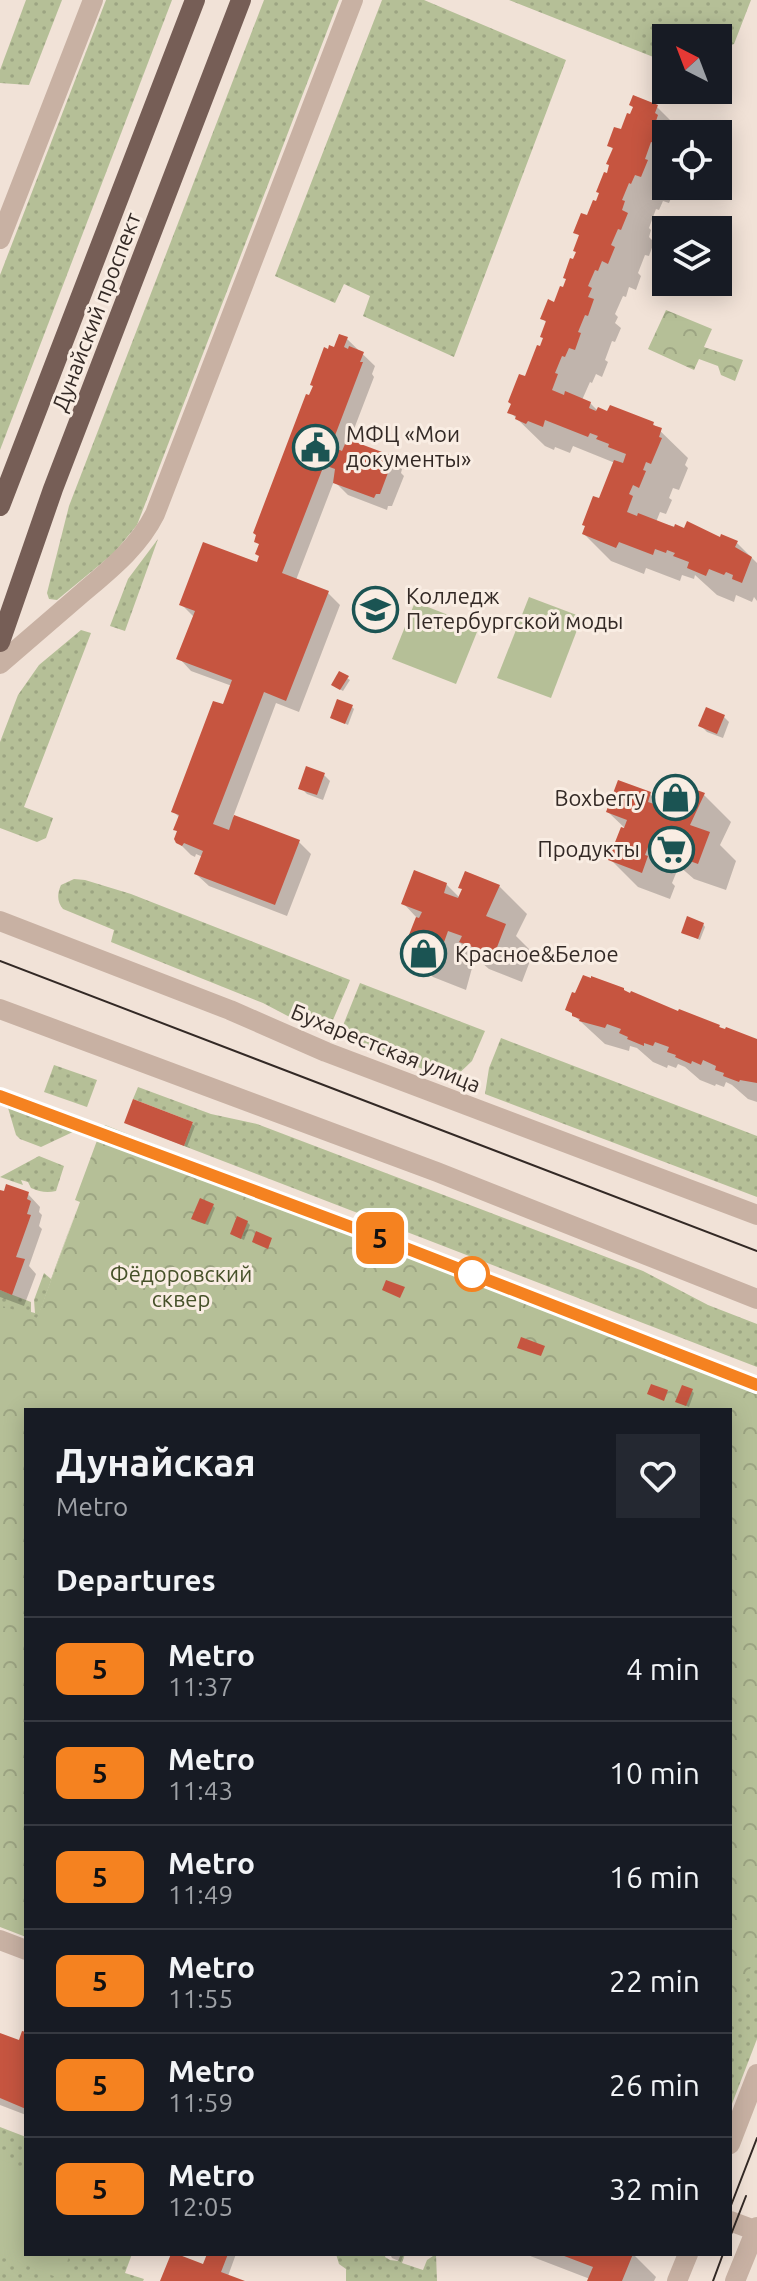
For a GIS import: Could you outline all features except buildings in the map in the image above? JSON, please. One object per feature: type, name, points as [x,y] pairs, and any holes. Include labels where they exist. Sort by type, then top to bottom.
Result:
[{"type":"main road","name":"Дунайский проспект","points":[[0,506],[195,0]]},
{"type":"main road","name":"Дунайский проспект","points":[[0,642],[53,489],[241,0]]},
{"type":"street","points":[[0,239],[93,0]]},
{"type":"street","points":[[0,664],[102,576],[138,543],[147,530],[353,0]]},
{"type":"street","name":"Бухарестская улица","points":[[0,921],[230,1010],[340,1058],[757,1215]]},
{"type":"street","points":[[0,1009],[423,1167],[757,1299]]},
{"type":"street","points":[[0,1940],[24,1949]]},
{"type":"street","points":[[732,2139],[757,2074]]},
{"type":"street","points":[[732,2222],[756,2230],[735,2281]]},
{"type":"street","points":[[677,2281],[687,2256]]},
{"type":"green space","points":[[26,0],[62,0],[29,85],[0,83],[0,70]]},
{"type":"green space","points":[[106,0],[172,0],[0,450],[0,275]]},
{"type":"green space","points":[[264,0],[339,0],[137,525],[114,553],[57,600],[49,599],[47,593],[69,506]]},
{"type":"green space","points":[[382,0],[424,0],[566,60],[454,357],[363,316],[370,296],[344,284],[335,303],[275,276]]},
{"type":"green space","points":[[509,0],[751,0],[734,44],[732,24],[652,24],[652,56]]},
{"type":"green space","points":[[666,310],[712,329],[704,347],[743,360],[735,381],[721,375],[718,366],[699,359],[694,370],[648,349]]},
{"type":"green space","points":[[158,539],[125,631],[110,626],[128,579]]},
{"type":"green space","points":[[529,597],[582,617],[551,698],[497,678]]},
{"type":"green space","points":[[415,602],[479,627],[456,684],[392,659]]},
{"type":"green space","points":[[81,630],[91,633],[24,807],[53,818],[46,838],[37,842],[0,828],[0,742],[18,695],[39,665]]},
{"type":"green space","points":[[74,879],[131,894],[350,980],[330,1027],[326,1033],[263,1003],[111,942],[114,930],[61,906],[58,898],[61,885]]},
{"type":"green space","points":[[360,983],[485,1031],[472,1061],[452,1080],[341,1038]]},
{"type":"green space","points":[[501,1038],[757,1136],[757,1197],[485,1094],[489,1068]]},
{"type":"green space","points":[[54,1065],[97,1080],[87,1107],[44,1092]]},
{"type":"green space","points":[[138,1087],[211,1114],[257,1124],[643,1271],[708,1305],[757,1324],[757,1367],[184,1146],[193,1122],[133,1099]]},
{"type":"green space","points":[[3,1091],[81,1118],[77,1130],[41,1147],[20,1139],[16,1135]]},
{"type":"green space","name":"Фёдоровский сквер","points":[[105,1125],[757,1382],[757,1950],[732,2018],[732,1408],[24,1408],[24,1936],[0,1927],[0,1305],[37,1318],[80,1202],[75,1200]]},
{"type":"green space","points":[[39,1156],[64,1166],[56,1191],[40,1191],[31,1188],[28,1182],[21,1180],[23,1185],[0,1177]]},
{"type":"green space","points":[[78,1206],[30,1339],[0,1324],[0,1290],[31,1302],[31,1312],[35,1313],[34,1300],[44,1273],[51,1279]]},
{"type":"green space","points":[[757,1888],[757,2039],[732,2104],[732,1955]]},
{"type":"green space","points":[[0,2127],[24,2136],[24,2256],[131,2256],[125,2273],[144,2279],[0,2281]]},
{"type":"green space","points":[[0,2159],[24,2168],[24,2256],[69,2256],[61,2279],[0,2255]]},
{"type":"green space","points":[[337,2256],[385,2256],[398,2261],[400,2256],[404,2256],[402,2263],[423,2270],[427,2260],[436,2256],[437,2281],[346,2281],[346,2269],[339,2264]]},
{"type":"tram line","points":[[0,961],[757,1251]]},
{"type":"tram line","points":[[732,2203],[757,2138]]},
{"type":"tram line","points":[[732,2232],[746,2196]]},
{"type":"tram line","points":[[713,2281],[722,2256]]},
{"type":"metro line","name":"5","points":[[0,1096],[362,1231],[757,1385]]},
{"type":"place","name":"МФЦ «Мои документы»","points":[[315,447]]},
{"type":"place","name":"Колледж Петербургской моды","points":[[375,609]]},
{"type":"place","name":"Boxberry","points":[[676,798]]},
{"type":"place","name":"Продукты","points":[[671,849]]},
{"type":"place","name":"Красное&Белое","points":[[424,954]]}]
